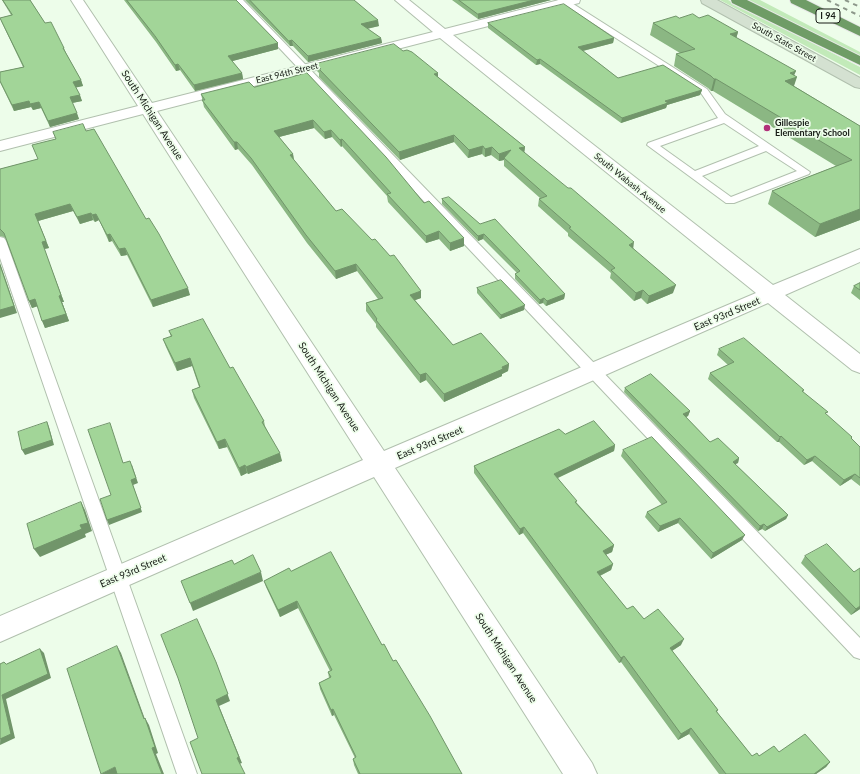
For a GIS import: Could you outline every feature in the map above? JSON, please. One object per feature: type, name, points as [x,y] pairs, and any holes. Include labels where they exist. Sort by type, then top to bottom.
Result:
[{"type":"highway","points":[[737,0],[860,61]]},
{"type":"highway","name":"I 94","points":[[796,0],[860,32]]},
{"type":"main road","name":"South State Street","points":[[707,0],[860,84]]},
{"type":"street","name":"South Michigan Avenue","points":[[77,0],[581,774]]},
{"type":"street","name":"South Wabash Avenue","points":[[401,0],[860,366]]},
{"type":"street","name":"East 94th Street","points":[[0,146],[567,1]]},
{"type":"street","name":"East 93rd Street","points":[[0,629],[860,256]]},
{"type":"lane","points":[[238,0],[860,652]]},
{"type":"lane","points":[[567,1],[704,91],[713,102],[721,116],[805,172],[730,201],[652,145],[725,119]]},
{"type":"lane","points":[[694,175],[767,147]]},
{"type":"lane","points":[[0,241],[187,774]]},
{"type":"green space","points":[[720,0],[728,0],[860,67],[860,75]]},
{"type":"green space","points":[[745,0],[760,0],[860,52],[860,57]]},
{"type":"building","points":[[3,0],[30,0],[45,23],[51,22],[63,48],[81,80],[73,82],[80,95],[70,97],[77,113],[48,121],[39,102],[30,104],[29,101],[12,105],[0,81],[0,72],[24,67],[0,18],[12,15]]},
{"type":"building","points":[[127,0],[236,0],[278,43],[228,56],[242,73],[194,85],[178,64],[175,65]]},
{"type":"building","points":[[250,0],[354,0],[378,20],[361,24],[381,38],[308,56],[292,40],[289,41]]},
{"type":"building","points":[[459,0],[534,0],[478,14]]},
{"type":"building","points":[[564,4],[614,38],[578,47],[618,78],[663,65],[702,90],[665,101],[668,103],[622,118],[540,59],[537,60],[488,23]]},
{"type":"building","points":[[693,14],[699,18],[708,15],[738,32],[730,34],[796,71],[790,73],[797,77],[785,81],[860,126],[860,209],[820,224],[772,191],[852,160],[714,79],[676,54],[695,49],[653,23],[676,16],[679,18]]},
{"type":"building","points":[[394,44],[403,51],[407,50],[412,52],[438,73],[434,74],[525,147],[519,148],[568,188],[571,188],[634,242],[629,245],[676,285],[649,296],[643,290],[636,293],[611,270],[615,268],[569,228],[571,227],[539,199],[547,196],[504,158],[511,150],[499,154],[492,147],[485,149],[483,146],[469,150],[454,135],[399,152],[319,69],[321,69],[316,64]]},
{"type":"building","points":[[307,73],[386,157],[424,203],[429,201],[464,238],[450,243],[439,231],[426,236],[387,194],[391,193],[342,139],[340,140],[331,130],[324,132],[313,120],[274,131],[293,154],[290,155],[336,211],[342,209],[372,240],[375,239],[390,256],[394,255],[421,291],[410,295],[453,345],[481,333],[509,364],[502,367],[503,369],[444,394],[426,373],[420,375],[376,320],[377,319],[366,303],[383,298],[356,264],[335,271],[306,235],[251,158],[237,142],[234,142],[202,100],[205,100],[201,94],[249,82],[254,87]]},
{"type":"building","points":[[83,124],[86,131],[94,129],[146,219],[149,218],[159,234],[188,288],[151,300],[125,248],[119,249],[110,234],[107,235],[96,214],[92,215],[91,213],[77,217],[70,204],[35,214],[46,241],[42,242],[61,295],[59,296],[66,314],[42,321],[35,299],[29,301],[4,233],[0,229],[0,169],[38,159],[32,145],[56,139],[53,132]]},
{"type":"building","points":[[449,197],[480,224],[495,219],[565,294],[547,301],[544,298],[540,300],[515,274],[520,271],[484,234],[478,236],[442,199]]},
{"type":"building","points":[[0,265],[14,306],[0,310]]},
{"type":"building","points":[[501,280],[525,305],[501,315],[477,288]]},
{"type":"building","points":[[860,283],[860,290],[854,286]]},
{"type":"building","points":[[203,319],[230,368],[233,367],[264,421],[262,422],[280,453],[246,467],[245,465],[239,468],[225,439],[217,442],[192,390],[200,387],[190,358],[175,363],[163,339],[172,336],[169,331]]},
{"type":"building","points":[[744,338],[804,390],[802,391],[828,412],[825,413],[852,437],[851,438],[860,447],[860,478],[855,474],[844,480],[815,456],[807,460],[710,373],[734,362],[719,349]]},
{"type":"building","points":[[651,374],[690,411],[683,414],[710,442],[718,438],[739,458],[733,462],[788,515],[767,527],[764,524],[760,526],[625,388]]},
{"type":"building","points":[[594,421],[615,445],[554,474],[577,501],[575,502],[614,545],[603,551],[613,564],[597,572],[627,609],[633,606],[644,619],[658,609],[684,639],[670,648],[718,710],[716,711],[752,756],[757,753],[759,756],[774,746],[779,752],[805,734],[830,762],[814,774],[726,774],[691,728],[681,734],[624,656],[621,658],[524,527],[520,529],[474,466],[559,429],[565,434]]},
{"type":"building","points":[[47,422],[52,440],[22,450],[18,432]]},
{"type":"building","points":[[110,423],[123,463],[130,461],[136,478],[131,480],[141,508],[107,520],[100,499],[111,495],[88,430]]},
{"type":"building","points":[[652,437],[745,535],[713,553],[680,518],[660,526],[647,512],[667,502],[623,450]]},
{"type":"building","points":[[81,502],[88,523],[80,525],[82,529],[34,549],[27,524]]},
{"type":"building","points":[[827,544],[854,572],[860,568],[860,606],[856,609],[805,556]]},
{"type":"building","points":[[331,552],[382,645],[384,644],[393,661],[396,660],[430,716],[462,774],[360,774],[353,759],[356,757],[333,709],[331,710],[319,683],[331,677],[328,672],[332,670],[297,601],[278,610],[264,581],[289,568],[291,571]]},
{"type":"building","points":[[253,555],[261,572],[190,603],[181,581],[232,560],[234,564]]},
{"type":"building","points":[[197,619],[228,694],[216,700],[239,757],[237,758],[245,774],[202,774],[190,742],[198,738],[178,678],[161,635]]},
{"type":"building","points":[[117,646],[144,719],[145,718],[155,747],[152,748],[162,774],[117,774],[115,767],[101,774],[67,669]]},
{"type":"building","points":[[40,649],[48,674],[2,695],[11,734],[0,739],[0,664],[4,662],[6,664]]},
{"type":"railway","points":[[827,0],[860,16]]},
{"type":"railway","points":[[845,0],[860,7]]},
{"type":"place","name":"Gillespie Elementary School","points":[[767,128]]}]
